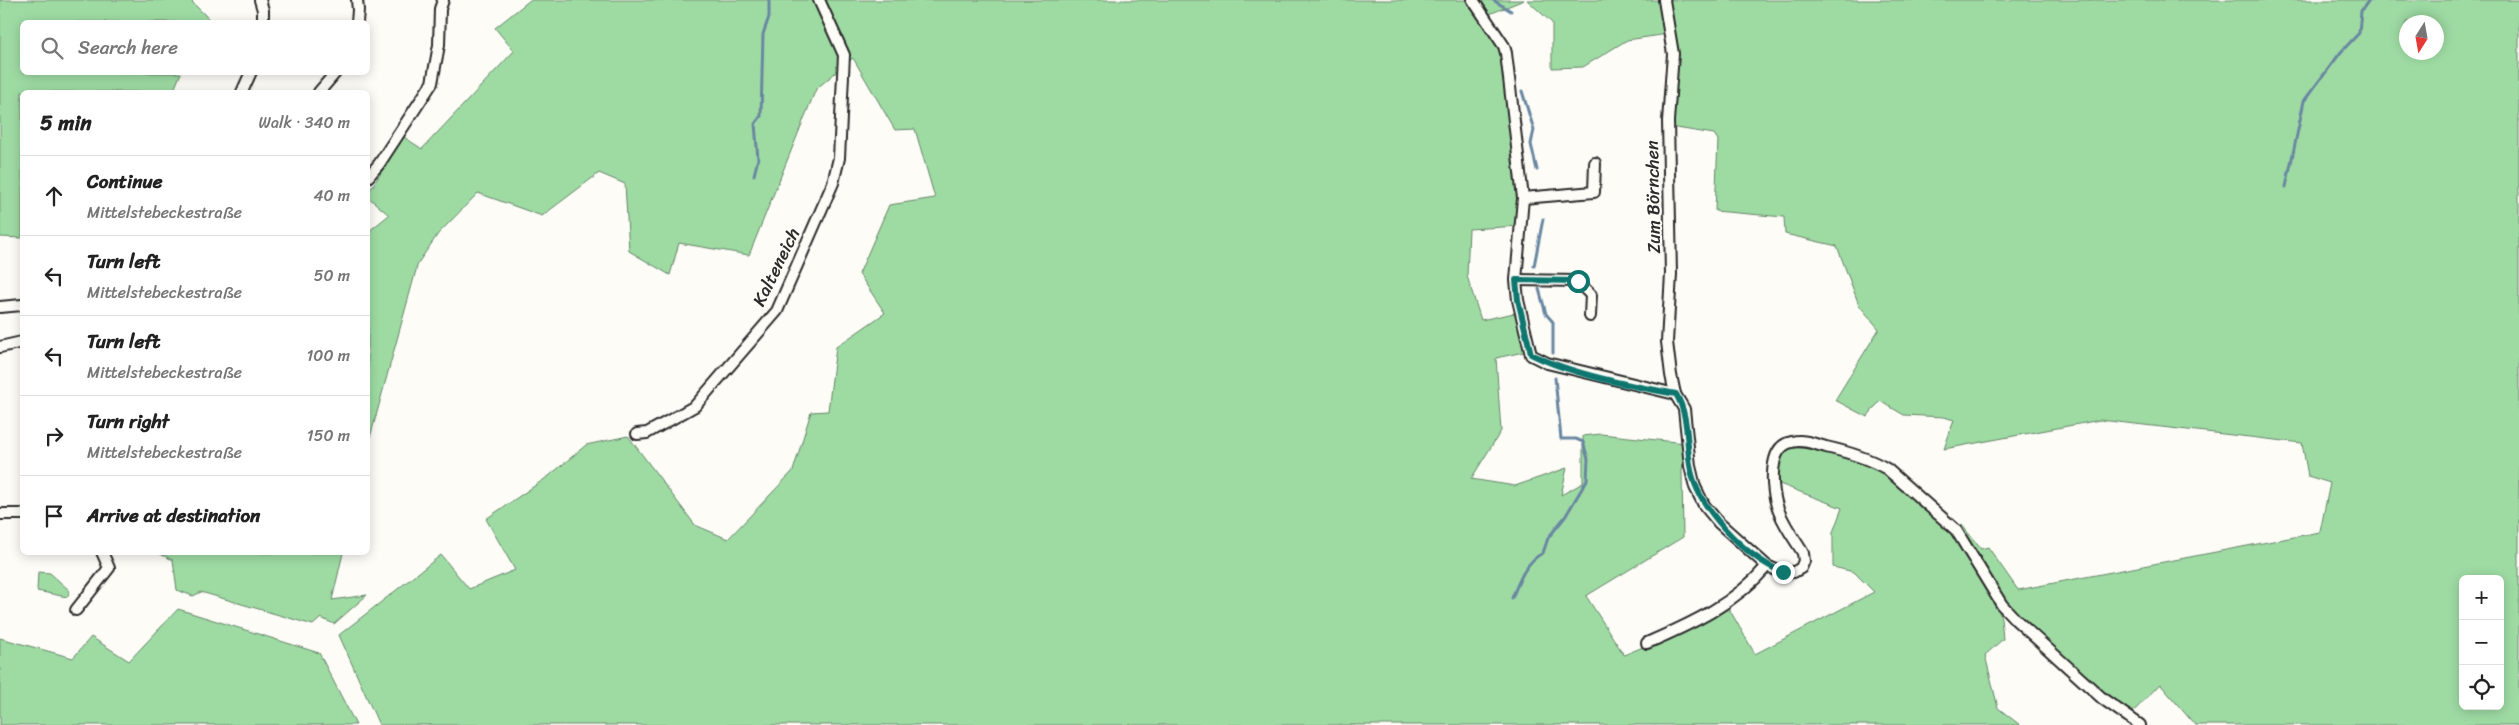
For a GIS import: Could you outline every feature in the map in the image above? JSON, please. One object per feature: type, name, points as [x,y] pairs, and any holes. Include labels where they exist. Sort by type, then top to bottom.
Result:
[{"type":"street","points":[[260,0],[263,20]]},
{"type":"street","points":[[357,0],[357,20]]},
{"type":"street","points":[[370,175],[432,83],[439,45],[440,9],[443,0]]},
{"type":"street","name":"Kalteneich","points":[[637,434],[647,433],[696,406],[777,311],[833,183],[839,158],[844,56],[819,0]]},
{"type":"street","points":[[1473,0],[1504,46],[1522,198],[1516,280],[1518,300],[1531,354],[1548,363],[1645,389],[1676,394]]},
{"type":"street","name":"Zum Börnchen","points":[[1664,0],[1673,54],[1668,121],[1670,274],[1667,342],[1671,375],[1676,394],[1684,408],[1690,466],[1695,487],[1704,505],[1719,523],[1767,566]]},
{"type":"street","points":[[243,90],[250,75]]},
{"type":"street","points":[[321,90],[333,75]]},
{"type":"street","points":[[1522,198],[1594,192],[1595,163]]},
{"type":"street","points":[[1516,280],[1578,281],[1590,295],[1590,316]]},
{"type":"street","points":[[0,307],[20,304]]},
{"type":"street","points":[[0,347],[20,342]]},
{"type":"street","points":[[1647,643],[1680,629],[1726,604],[1767,566],[1783,572],[1794,572],[1801,568],[1804,561],[1803,553],[1777,506],[1773,472],[1781,447],[1790,442],[1800,441],[1849,453],[1887,469],[1956,530],[2002,605],[2016,620],[2103,698],[2140,725]]},
{"type":"street","points":[[0,514],[20,514]]},
{"type":"street","points":[[76,610],[109,568],[103,555]]},
{"type":"green space","points":[[0,0],[190,0],[210,20],[20,20],[20,75],[180,75],[174,90],[20,90],[20,238],[0,237]]},
{"type":"green space","points":[[530,0],[1524,0],[1487,15],[1503,46],[1521,198],[1519,226],[1469,229],[1467,276],[1481,320],[1519,312],[1528,351],[1496,358],[1501,431],[1471,479],[1515,486],[1567,468],[1561,495],[1583,483],[1583,436],[1601,434],[1685,443],[1682,471],[1683,537],[1586,596],[1624,655],[1681,631],[1728,607],[1755,654],[1874,592],[1854,572],[1833,567],[1833,532],[1842,508],[1777,483],[1779,458],[1785,450],[1797,446],[1856,458],[1884,471],[1952,532],[1996,600],[2001,618],[2003,639],[1985,655],[1998,708],[2020,725],[379,725],[339,635],[441,555],[469,589],[515,570],[486,519],[549,476],[586,445],[628,436],[695,525],[728,539],[793,471],[811,412],[828,411],[836,347],[885,313],[859,274],[889,205],[935,198],[915,129],[895,130],[853,58],[816,89],[749,255],[679,243],[670,275],[629,251],[625,184],[599,173],[542,216],[478,193],[438,234],[418,263],[370,438],[370,230],[389,215],[370,199],[370,190],[404,137],[422,149],[514,51],[495,28]]},
{"type":"green space","points":[[1527,0],[1662,0],[1668,34],[1627,40],[1583,67],[1552,68],[1552,23]]},
{"type":"green space","points":[[1666,0],[2519,0],[2519,725],[2195,725],[2160,684],[2130,715],[2104,698],[2019,620],[1957,527],[1962,525],[1981,549],[1988,547],[2018,590],[2320,532],[2330,483],[2308,476],[2302,443],[2100,420],[1944,449],[1954,420],[1944,417],[1904,415],[1880,401],[1867,417],[1835,400],[1879,329],[1859,305],[1837,246],[1785,234],[1784,217],[1715,211],[1718,140],[1714,134],[1670,127],[1674,78]]},
{"type":"green space","points":[[162,555],[343,555],[332,600],[367,595],[334,624],[321,618],[313,625],[201,592],[193,596],[177,590],[173,560]]},
{"type":"green space","points":[[38,572],[50,573],[70,591],[67,597],[37,591]]},
{"type":"green space","points":[[178,609],[319,653],[356,725],[0,725],[0,638],[73,658],[91,637],[129,661]]},
{"type":"waterway","points":[[754,175],[758,159],[755,124],[761,116],[763,34],[769,17],[769,0]]},
{"type":"waterway","points":[[1493,0],[1511,11]]},
{"type":"waterway","points":[[2286,187],[2304,101],[2341,52],[2359,33],[2361,11],[2369,0]]},
{"type":"waterway","points":[[1522,91],[1534,130],[1531,144],[1537,170]]},
{"type":"waterway","points":[[1534,266],[1543,219]]},
{"type":"waterway","points":[[1539,289],[1546,314],[1553,322],[1553,353]]},
{"type":"waterway","points":[[1512,598],[1524,572],[1532,561],[1543,553],[1548,538],[1565,517],[1587,480],[1588,459],[1583,442],[1576,439],[1561,439],[1555,378]]},
{"type":"route","points":[[1578,281],[1516,280],[1518,300],[1531,354],[1548,363],[1645,389],[1676,394],[1684,408],[1690,466],[1695,487],[1704,505],[1719,523],[1767,566],[1783,572]]}]
